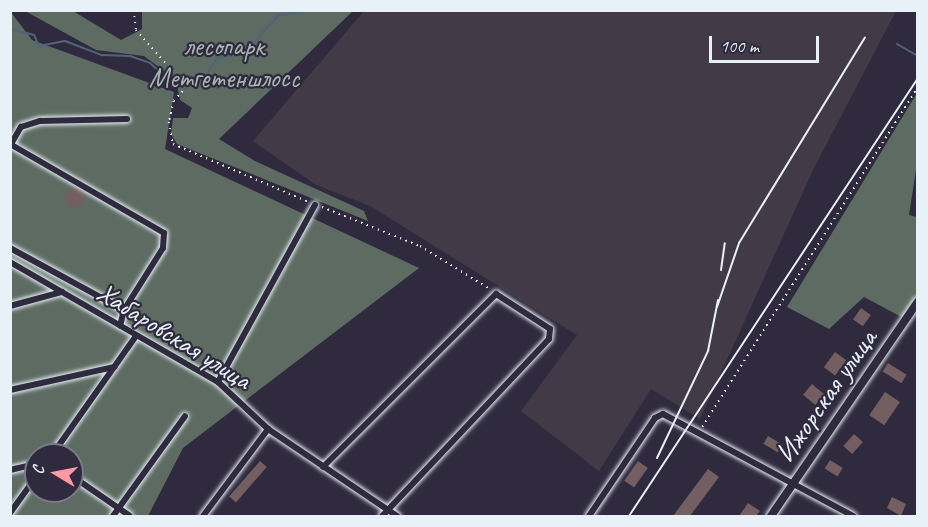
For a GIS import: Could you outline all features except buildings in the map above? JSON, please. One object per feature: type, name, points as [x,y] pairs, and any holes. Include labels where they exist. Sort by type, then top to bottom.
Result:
[{"type":"street","points":[[120,326],[124,310],[163,248],[164,233],[11,144],[12,132],[40,121],[127,118]]},
{"type":"street","points":[[218,382],[315,205]]},
{"type":"street","points":[[10,248],[124,310]]},
{"type":"street","name":"Хабаровская улица","points":[[10,262],[218,382],[268,429],[397,516]]},
{"type":"street","points":[[10,306],[62,292]]},
{"type":"street","points":[[323,467],[496,294],[550,329],[549,339],[382,516]]},
{"type":"street","name":"Ижорская улица","points":[[771,516],[918,300]]},
{"type":"street","points":[[60,443],[136,336]]},
{"type":"street","points":[[10,390],[114,367]]},
{"type":"street","points":[[590,516],[655,418],[670,414],[792,485],[853,516]]},
{"type":"street","points":[[113,516],[185,416]]},
{"type":"street","points":[[203,516],[268,429]]},
{"type":"street","points":[[84,484],[130,516]]},
{"type":"street","points":[[10,513],[24,494]]},
{"type":"path","points":[[152,10],[134,11],[136,30],[161,56],[166,69],[184,80],[187,87],[174,101],[169,122],[173,144],[315,205],[420,246],[496,294]]},
{"type":"path","points":[[699,432],[918,86]]},
{"type":"shaded area","points":[[364,11],[896,11],[813,170],[700,419],[651,389],[599,471],[521,411],[577,335],[370,206],[316,185],[253,141]]},
{"type":"green space","points":[[10,11],[32,40],[174,92],[165,149],[419,268],[183,448],[148,516],[11,516]]},
{"type":"green space","name":"лесопарк Метгетеншлосс","points":[[25,11],[73,11],[121,40],[142,29],[142,11],[353,11],[219,139],[255,161],[364,211],[368,221],[177,144],[171,134],[173,118],[188,118],[192,108],[180,100],[176,80],[144,56],[96,50]]},
{"type":"green space","points":[[917,93],[918,157],[909,215],[917,217],[918,302],[907,320],[864,297],[829,329],[787,307]]},
{"type":"waterway","points":[[10,29],[34,35],[39,46],[65,41],[102,55],[130,56],[150,63],[169,80],[187,84],[207,74],[217,58],[243,54],[278,16],[310,10]]},
{"type":"waterway","points":[[897,44],[918,56]]},
{"type":"railway","points":[[717,307],[739,243],[865,37]]},
{"type":"railway","points":[[629,516],[918,78]]},
{"type":"railway","points":[[721,270],[725,243]]},
{"type":"railway","points":[[657,458],[708,351],[718,300]]}]
